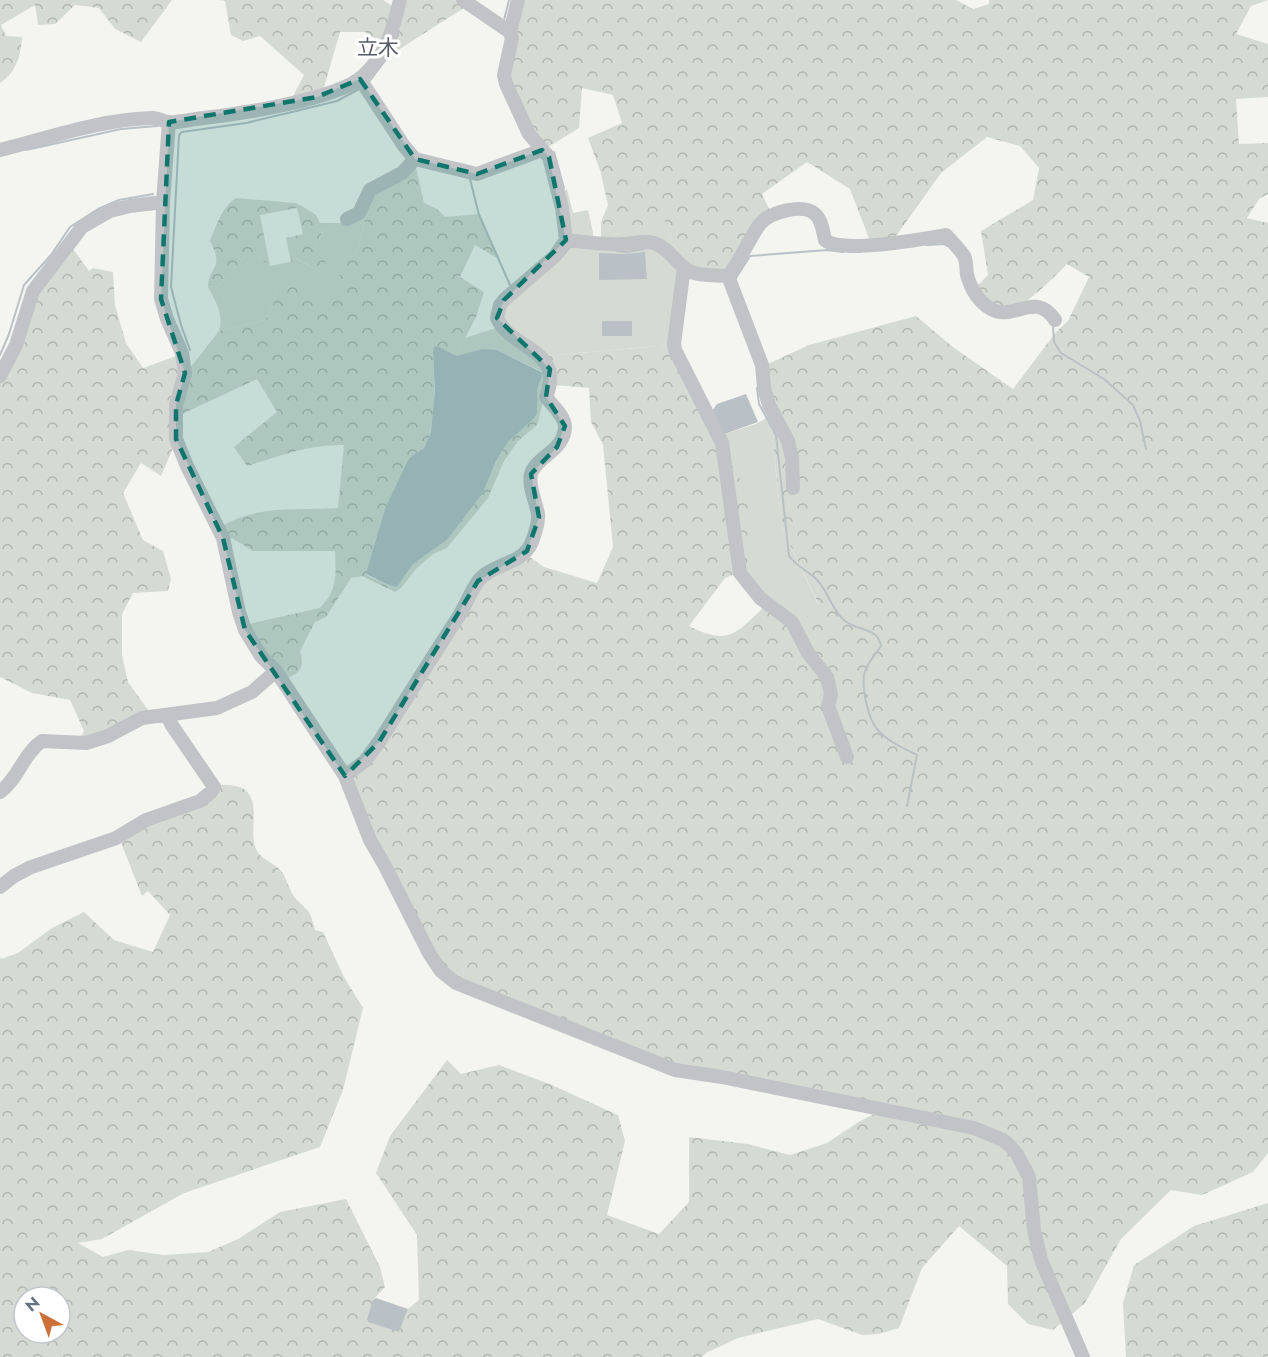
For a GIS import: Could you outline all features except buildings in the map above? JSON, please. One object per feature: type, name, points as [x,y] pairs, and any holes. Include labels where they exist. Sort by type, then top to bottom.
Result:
[{"type":"street","points":[[0,150],[122,122],[154,117],[169,122],[246,112],[317,97],[360,79],[382,54],[390,39],[400,0]]},
{"type":"street","points":[[463,0],[511,37]]},
{"type":"street","points":[[345,776],[365,761],[379,742],[484,574],[527,551],[539,517],[530,481],[531,474],[534,468],[557,447],[565,426],[560,414],[546,396],[552,377],[550,369],[537,353],[504,330],[497,318],[500,305],[504,300],[555,256],[566,240],[562,208],[549,157],[529,134],[504,75],[518,0]]},
{"type":"street","points":[[360,79],[415,159],[477,174],[542,150]]},
{"type":"street","points":[[169,122],[163,202],[161,299],[166,319],[182,353],[185,373],[176,405],[176,439],[223,538],[245,630],[261,656],[276,671],[345,776],[370,840],[429,953],[441,971],[456,983],[675,1070],[722,1077],[974,1128],[1003,1140],[1017,1154],[1029,1177],[1034,1230],[1041,1260],[1083,1357]]},
{"type":"street","points":[[347,219],[359,213],[370,190],[402,173],[415,159]]},
{"type":"street","points":[[0,376],[16,345],[33,291],[82,227],[110,211],[163,202]]},
{"type":"street","points":[[728,276],[765,219],[801,208],[816,215],[825,240],[834,245],[856,247],[946,235],[964,256],[971,288],[987,306],[1000,313],[1009,313],[1024,307],[1039,307],[1050,313],[1055,320]]},
{"type":"street","points":[[566,240],[608,244],[639,241],[654,243],[665,247],[692,272],[728,276]]},
{"type":"street","points":[[684,267],[675,350],[722,443],[740,573],[760,598],[792,622],[808,653],[827,676],[831,694],[828,706],[847,758]]},
{"type":"street","points":[[728,276],[762,365],[764,388],[769,405],[788,441],[792,458],[793,488]]},
{"type":"street","points":[[0,792],[14,779],[30,751],[42,741],[86,744],[108,736],[142,718],[217,708],[252,692],[276,671]]},
{"type":"street","points":[[0,887],[31,867],[116,838],[146,820],[200,801],[211,792],[214,787],[167,715]]},
{"type":"street","points":[[0,893],[3,897],[0,900]]},
{"type":"highlighted area","points":[[360,79],[415,159],[477,174],[542,150],[549,157],[566,240],[504,300],[497,318],[550,369],[546,397],[565,426],[557,447],[531,474],[539,517],[527,551],[478,581],[379,742],[345,776],[245,630],[223,538],[176,439],[176,405],[185,373],[161,299],[169,122],[317,97]]},
{"type":"green space","points":[[0,0],[172,0],[141,42],[115,29],[99,8],[75,5],[55,24],[38,25],[35,5],[1,25],[6,36],[22,37],[17,63],[0,83]]},
{"type":"green space","points":[[218,0],[383,0],[394,7],[384,44],[365,32],[340,32],[323,91],[292,98],[304,75],[260,36],[243,41],[231,35],[225,1]]},
{"type":"green space","points":[[402,0],[459,0],[467,6],[381,61]]},
{"type":"green space","points":[[520,0],[956,0],[973,9],[989,4],[989,0],[1268,0],[1251,6],[1236,34],[1268,44],[1268,97],[1236,99],[1239,144],[1268,143],[1268,194],[1259,199],[1247,218],[1268,223],[1268,1153],[1253,1172],[1202,1195],[1171,1190],[1121,1239],[1085,1303],[1053,1330],[1028,1324],[1008,1304],[1007,1266],[959,1226],[922,1268],[899,1328],[879,1334],[862,1335],[818,1319],[738,1338],[702,1357],[0,1357],[0,957],[1,959],[18,953],[52,928],[84,912],[114,940],[153,952],[170,915],[148,891],[142,896],[120,840],[219,785],[239,787],[249,794],[253,807],[253,835],[256,849],[282,873],[293,895],[309,912],[315,930],[323,932],[344,977],[363,1008],[343,1090],[320,1147],[184,1193],[102,1239],[78,1243],[103,1257],[128,1250],[164,1255],[208,1252],[238,1239],[280,1212],[346,1199],[380,1267],[385,1287],[373,1300],[399,1332],[408,1309],[419,1300],[417,1235],[376,1173],[390,1136],[447,1060],[461,1074],[499,1065],[552,1085],[618,1115],[625,1141],[607,1215],[659,1234],[689,1202],[689,1137],[748,1144],[790,1155],[827,1143],[860,1121],[885,1109],[696,1072],[449,976],[386,862],[349,778],[481,582],[527,555],[544,567],[597,583],[613,547],[603,445],[591,422],[589,388],[554,385],[544,356],[672,345],[725,453],[749,494],[747,569],[725,578],[689,626],[714,635],[731,634],[746,624],[765,606],[797,626],[819,605],[782,528],[770,416],[768,364],[809,345],[916,316],[953,347],[1013,389],[1056,332],[1068,321],[1089,277],[1067,264],[1025,302],[1006,311],[992,306],[974,289],[988,275],[981,231],[1033,200],[1039,168],[1020,146],[987,137],[941,173],[894,239],[870,241],[850,189],[807,162],[762,194],[771,213],[730,271],[689,269],[680,259],[663,217],[615,235],[601,222],[608,205],[600,170],[588,138],[622,123],[613,95],[582,88],[579,128],[545,149],[530,133],[506,76]]},
{"type":"green space","points":[[415,163],[424,203],[437,209],[445,217],[480,214],[500,260],[475,245],[460,277],[484,292],[476,317],[456,356],[438,346],[433,352],[434,414],[429,438],[423,449],[409,458],[366,575],[397,587],[413,564],[447,540],[483,493],[496,461],[508,442],[537,412],[537,390],[543,373],[549,375],[538,422],[518,441],[504,461],[488,498],[447,548],[433,554],[395,592],[362,576],[351,578],[326,617],[315,622],[300,651],[302,662],[300,670],[283,679],[253,636],[249,624],[320,608],[330,595],[335,581],[335,551],[253,551],[232,538],[228,540],[222,526],[250,514],[264,511],[338,508],[344,445],[307,449],[247,466],[234,447],[277,412],[257,379],[180,415],[190,368],[219,331],[265,320],[273,306],[276,289],[288,279],[303,295],[321,303],[359,246],[371,194]]},
{"type":"green space","points":[[567,189],[573,213],[588,210],[593,240],[571,238],[562,192]]},
{"type":"green space","points":[[371,194],[359,246],[321,304],[303,295],[276,289],[273,306],[265,320],[219,331],[220,314],[208,287],[218,286],[246,255],[256,255],[270,266],[290,262],[295,258],[321,272],[316,245],[323,231],[319,223],[342,223],[353,220]]},
{"type":"green space","points":[[236,198],[295,203],[316,215],[323,230],[316,245],[326,264],[321,272],[296,258],[291,262],[286,238],[303,234],[297,208],[260,215],[270,266],[256,255],[246,255],[218,286],[208,287],[216,262],[210,241],[223,212]]},
{"type":"green space","points":[[663,216],[680,259],[668,248],[601,241],[601,222],[615,235]]},
{"type":"green space","points":[[567,244],[652,244],[681,269],[672,345],[544,356],[502,325],[501,308]]},
{"type":"green space","points":[[71,246],[89,271],[93,268],[113,272],[115,305],[126,343],[143,368],[179,355],[174,446],[161,476],[141,463],[123,493],[143,540],[163,551],[171,579],[168,591],[133,593],[122,614],[122,655],[128,682],[151,714],[78,742],[84,731],[70,700],[32,693],[0,677],[0,382],[32,301]]},
{"type":"green space","points":[[499,327],[522,344],[549,375],[497,350],[456,356],[465,338]]},
{"type":"green space","points":[[770,416],[782,528],[819,606],[797,626],[768,601],[742,571],[722,435],[756,424]]},
{"type":"green space","points":[[1268,1203],[1268,1357],[1126,1357],[1123,1303],[1134,1265],[1194,1226]]},
{"type":"shaded area","points":[[645,252],[647,279],[599,280],[599,253]]},
{"type":"shaded area","points":[[602,321],[632,321],[632,336],[602,336]]},
{"type":"shaded area","points":[[438,346],[456,356],[483,349],[497,350],[543,373],[537,390],[537,413],[508,442],[496,461],[483,493],[447,540],[413,564],[397,587],[366,574],[385,509],[409,458],[424,448],[431,432],[435,392],[433,352],[434,347]]},
{"type":"shaded area","points":[[746,394],[758,422],[722,435],[710,414],[717,404]]},
{"type":"shaded area","points":[[376,1298],[408,1309],[399,1332],[368,1322],[373,1300]]},
{"type":"waterway","points":[[504,20],[509,0]]},
{"type":"waterway","points":[[369,82],[393,50],[399,31]]},
{"type":"waterway","points":[[190,350],[171,287],[179,135],[182,132],[246,123],[337,101],[361,88]]},
{"type":"waterway","points":[[26,150],[121,129],[157,126]]},
{"type":"waterway","points":[[554,152],[564,188]]},
{"type":"waterway","points":[[470,179],[479,215],[510,285]]},
{"type":"waterway","points":[[0,355],[24,285],[51,255],[70,227],[98,209],[119,200],[153,194]]},
{"type":"waterway","points":[[926,245],[944,244],[947,246]]},
{"type":"waterway","points":[[563,256],[570,247]]},
{"type":"waterway","points":[[617,251],[644,249]]},
{"type":"waterway","points":[[736,278],[750,256],[827,250],[843,252]]},
{"type":"waterway","points":[[849,252],[861,252]]},
{"type":"waterway","points":[[1053,325],[1054,342],[1061,353],[1104,379],[1133,405],[1140,421],[1146,449]]},
{"type":"waterway","points":[[757,388],[759,404],[776,435],[789,556],[818,581],[843,619],[853,626],[873,633],[879,640],[881,646],[865,671],[865,695],[868,711],[877,729],[890,741],[917,755],[907,806]]},
{"type":"district","name":"立木","points":[[378,48]]}]
